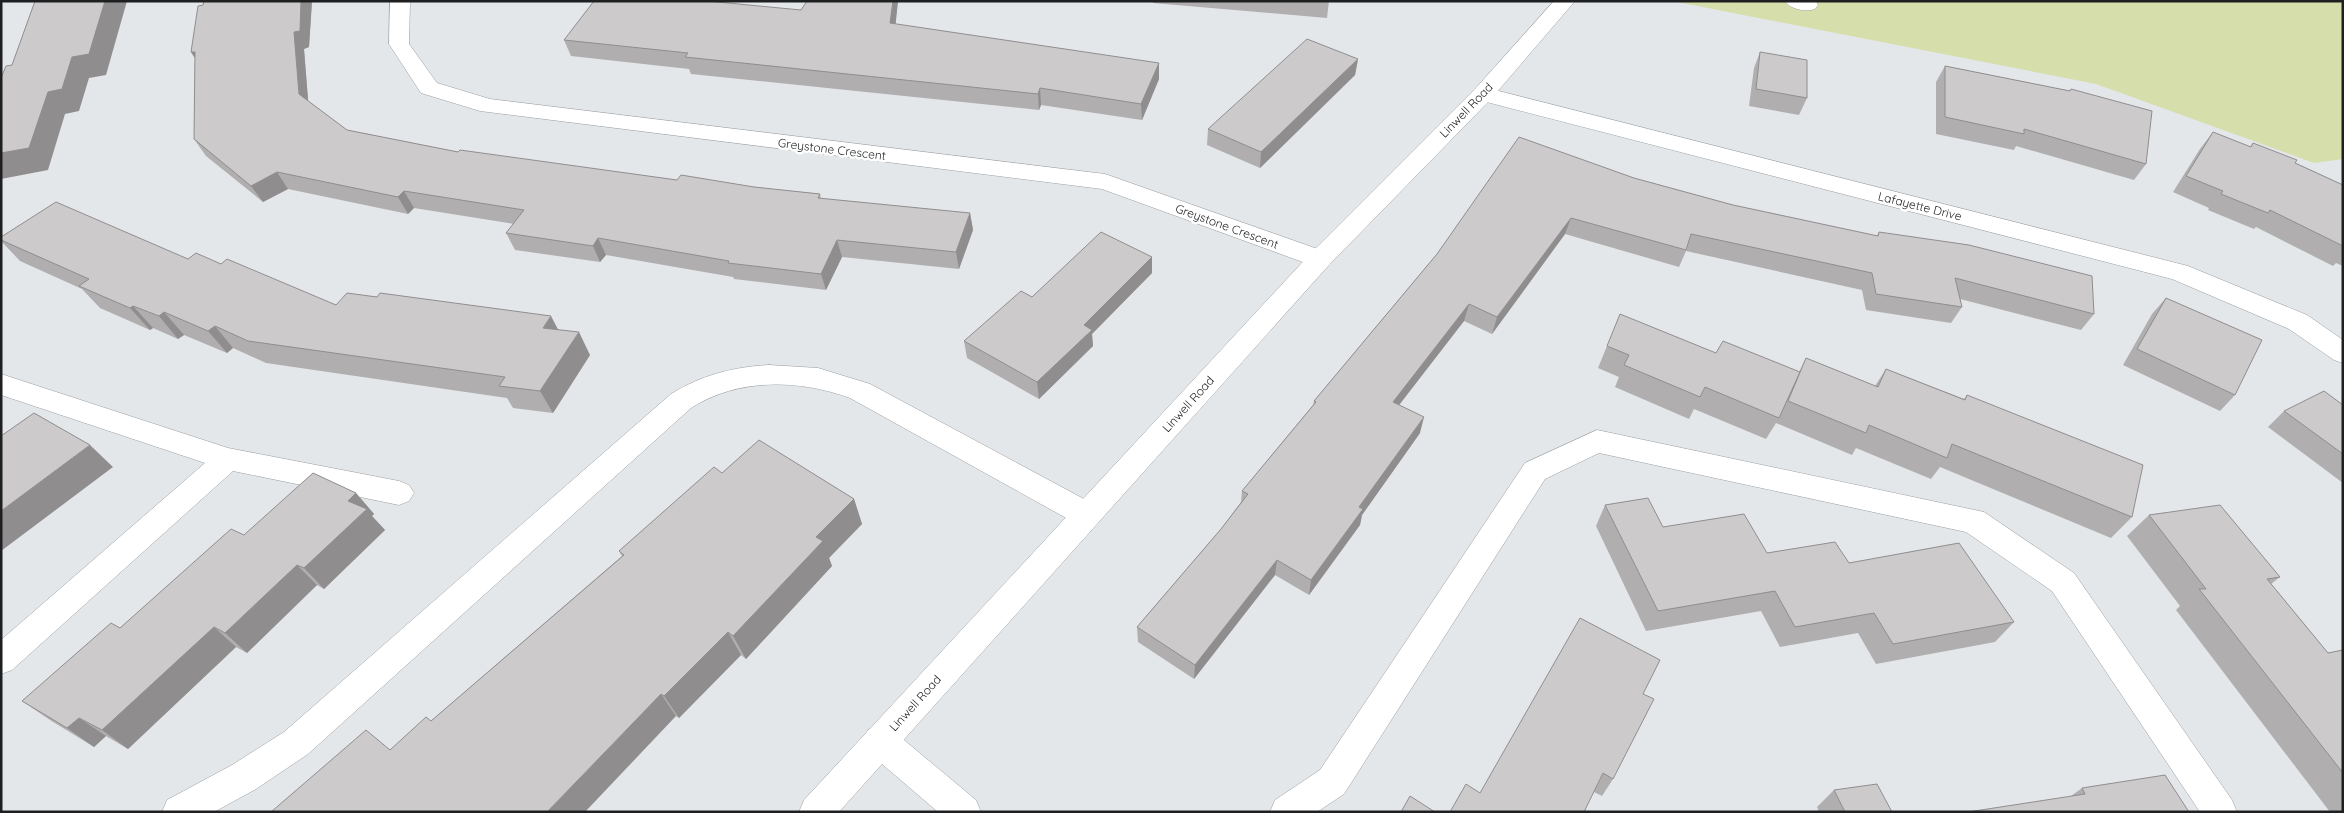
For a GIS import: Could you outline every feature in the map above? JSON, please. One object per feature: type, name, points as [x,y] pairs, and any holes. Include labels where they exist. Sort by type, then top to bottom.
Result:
[{"type":"street","name":"Greystone Crescent","points":[[400,1],[399,44],[429,88],[488,106],[1104,182],[1320,259]]},
{"type":"street","name":"Linwell Road","points":[[816,812],[1320,259],[1483,94],[1565,1]]},
{"type":"street","name":"Lafayette Drive","points":[[1483,94],[2179,272],[2298,322],[2343,353]]},
{"type":"street","points":[[180,812],[261,766],[303,737],[680,401],[709,386],[738,379],[790,375],[819,377],[840,383],[860,391],[1087,515]]},
{"type":"street","points":[[1,384],[228,460],[399,493]]},
{"type":"street","points":[[1287,812],[1332,782],[1535,471],[1597,441],[1974,521],[2063,582],[2220,812]]},
{"type":"street","points":[[1,660],[228,460]]},
{"type":"street","points":[[880,741],[964,812]]},
{"type":"green space","points":[[1672,1],[2343,1],[2343,159],[2314,163],[2096,84]]},
{"type":"building","points":[[35,1],[105,1],[89,54],[72,57],[62,89],[48,92],[29,148],[1,153],[1,78],[6,66],[12,65]]},
{"type":"building","points":[[204,1],[301,1],[300,31],[294,32],[299,94],[347,130],[458,152],[460,150],[677,180],[681,175],[754,187],[820,194],[818,198],[970,213],[956,252],[837,240],[821,274],[728,263],[729,261],[598,238],[593,246],[506,233],[524,210],[404,191],[398,197],[277,172],[251,186],[194,139],[195,52],[191,52],[198,6],[203,5]]},
{"type":"building","points":[[594,1],[707,1],[801,10],[807,1],[893,1],[890,23],[1159,63],[1141,104],[1040,88],[1038,94],[685,57],[688,53],[564,40]]},
{"type":"building","points":[[1307,39],[1358,59],[1261,152],[1208,129]]},
{"type":"building","points":[[1760,52],[1807,60],[1807,98],[1756,89]]},
{"type":"building","points":[[1945,66],[2070,91],[2071,89],[2152,111],[2146,164],[2024,129],[2024,134],[1945,117]]},
{"type":"building","points":[[2213,132],[2251,147],[2253,143],[2297,160],[2295,163],[2343,185],[2343,246],[2270,210],[2268,213],[2221,194],[2223,191],[2186,176]]},
{"type":"building","points":[[1519,137],[1634,178],[1733,205],[1878,236],[1879,232],[1969,245],[2092,276],[2094,314],[1955,278],[1962,307],[1876,294],[1872,273],[1691,234],[1686,250],[1571,218],[1497,317],[1469,304],[1393,402],[1424,417],[1359,507],[1363,509],[1311,580],[1277,560],[1195,665],[1137,627],[1221,529],[1248,494],[1242,491],[1316,402],[1314,401],[1437,254]]},
{"type":"building","points":[[56,202],[188,259],[196,253],[221,264],[227,259],[336,305],[347,293],[377,297],[380,293],[551,316],[543,328],[579,332],[540,391],[499,386],[505,377],[248,341],[215,326],[208,331],[164,312],[159,316],[133,306],[130,308],[79,286],[89,279],[1,240],[1,237]]},
{"type":"building","points":[[1101,232],[1152,257],[1084,325],[1092,330],[1037,382],[964,341],[1021,291],[1032,297]]},
{"type":"building","points":[[2166,298],[2262,340],[2235,395],[2137,349]]},
{"type":"building","points":[[1620,314],[1716,353],[1723,341],[1800,372],[1779,418],[1705,387],[1700,397],[1624,365],[1629,355],[1607,346]]},
{"type":"building","points":[[1806,358],[1878,387],[1886,369],[1965,400],[1967,395],[2143,465],[2132,517],[1952,444],[1947,458],[1869,425],[1866,433],[1788,401]]},
{"type":"building","points":[[2324,391],[2343,405],[2343,454],[2284,411]]},
{"type":"building","points":[[34,413],[90,445],[1,511],[1,436]]},
{"type":"building","points":[[759,440],[854,499],[816,537],[823,541],[733,636],[728,632],[664,696],[661,694],[547,812],[271,812],[366,730],[390,750],[426,717],[431,721],[624,555],[619,551],[714,467],[722,473]]},
{"type":"building","points":[[313,473],[356,493],[348,501],[367,509],[304,568],[297,565],[225,633],[214,627],[102,730],[79,718],[67,728],[22,701],[111,623],[120,628],[231,529],[244,535]]},
{"type":"building","points":[[1648,498],[1663,527],[1744,514],[1767,553],[1835,542],[1849,563],[1959,543],[2014,622],[1893,644],[1874,613],[1795,627],[1775,591],[1658,611],[1605,505]]},
{"type":"building","points":[[2220,505],[2280,577],[2267,579],[2328,653],[2343,650],[2343,773],[2199,589],[2206,589],[2149,515]]},
{"type":"building","points":[[1580,618],[1660,660],[1643,694],[1654,699],[1613,779],[1603,773],[1584,812],[1450,812],[1466,784],[1480,793]]},
{"type":"building","points":[[2165,775],[2189,812],[1968,812],[2085,794],[2082,788]]},
{"type":"building","points":[[1877,784],[1892,812],[1845,812],[1834,790]]},
{"type":"building","points":[[1410,796],[1435,812],[1401,812]]}]
